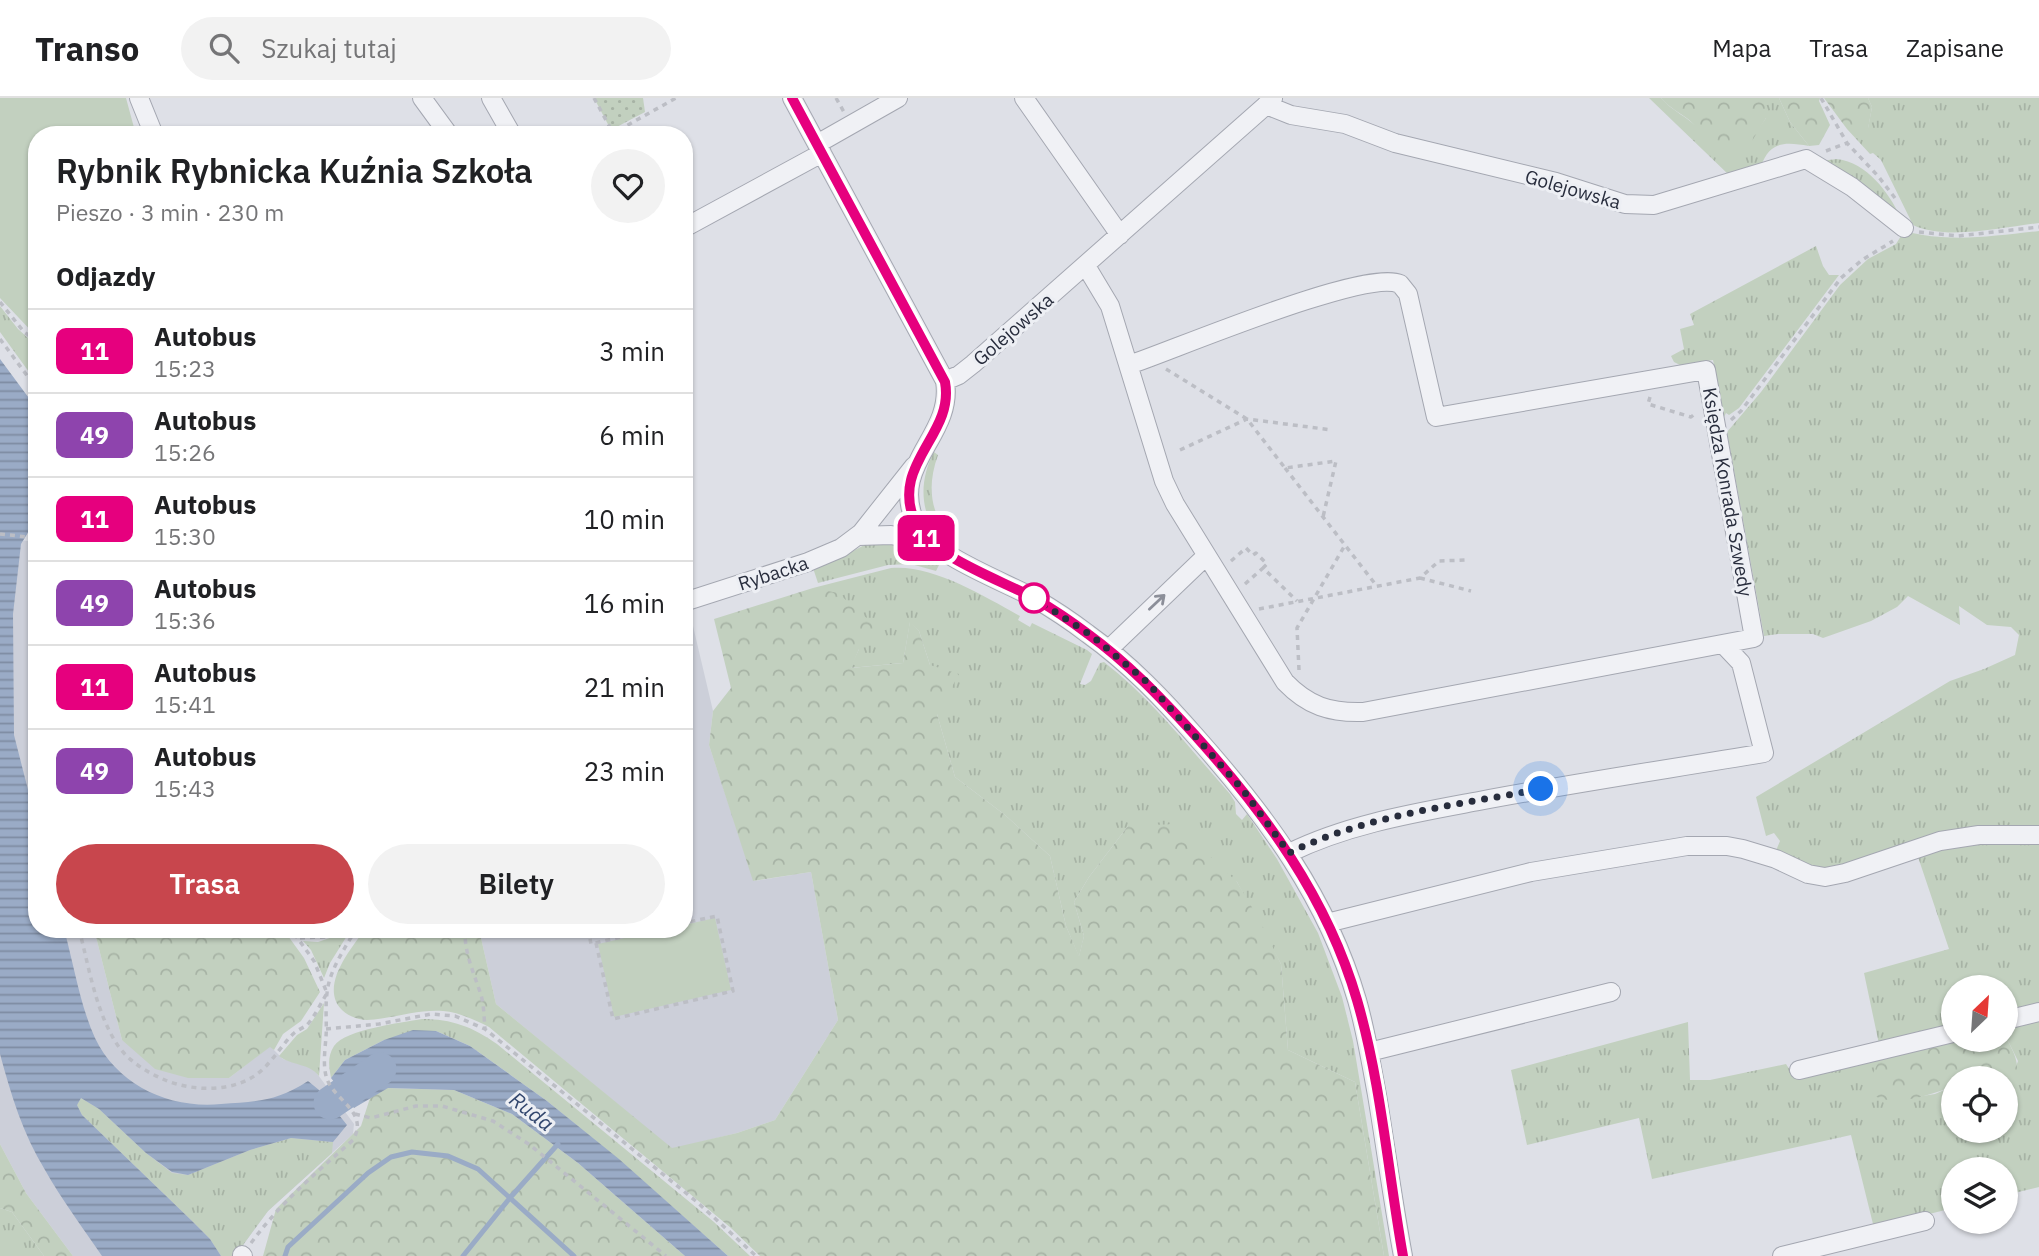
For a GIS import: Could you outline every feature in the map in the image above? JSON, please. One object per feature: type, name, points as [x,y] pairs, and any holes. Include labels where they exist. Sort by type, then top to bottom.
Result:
[{"type":"street","points":[[139,98],[150,126]]},
{"type":"street","points":[[422,98],[436,126]]},
{"type":"street","points":[[491,98],[507,126]]},
{"type":"street","points":[[792,98],[945,382],[946,394],[941,416],[915,466]]},
{"type":"street","points":[[693,223],[820,149],[898,98]]},
{"type":"street","points":[[1024,98],[1120,235]]},
{"type":"street","name":"Golejowska","points":[[945,382],[964,372],[1270,101],[1291,115],[1345,124],[1416,149],[1556,182],[1634,205],[1654,205],[1806,159],[1852,187],[1904,228]]},
{"type":"street","name":"Księdza Konrada Szwedy","points":[[1086,266],[1110,306],[1164,481],[1175,504],[1285,682],[1310,704],[1328,710],[1363,712],[1754,638],[1706,370],[1436,417],[1408,295],[1400,284],[1393,281],[1308,298],[1129,365]]},
{"type":"street","name":"Rybacka","points":[[693,599],[826,555],[859,536],[915,466]]},
{"type":"street","name":"Rybacka","points":[[915,466],[911,478],[911,510],[918,527],[932,543]]},
{"type":"street","name":"Rybacka","points":[[859,536],[891,535],[932,543],[1041,602],[1109,649],[1147,682],[1253,803],[1289,853],[1327,923],[1354,989],[1369,1052],[1403,1256]]},
{"type":"street","points":[[1109,649],[1206,556]]},
{"type":"street","points":[[1289,853],[1310,843],[1388,818],[1541,789],[1764,754],[1741,663],[1723,644]]},
{"type":"street","points":[[1327,923],[1531,873],[1687,846],[1727,846],[1751,851],[1808,874],[1825,877],[1845,873],[1915,848],[1962,837],[2018,833],[2039,835]]},
{"type":"street","points":[[1369,1052],[1611,992]]},
{"type":"street","points":[[2018,1017],[2039,1012]]},
{"type":"street","points":[[1799,1070],[1941,1036]]},
{"type":"street","points":[[1783,1256],[1925,1221]]},
{"type":"path","points":[[594,98],[607,126]]},
{"type":"path","points":[[625,126],[676,98]]},
{"type":"path","points":[[1717,428],[1728,423],[1741,411],[1842,278],[1862,260],[1895,240],[1904,228],[1906,221],[1894,195],[1847,143],[1821,98]]},
{"type":"path","points":[[1833,148],[1847,143]]},
{"type":"path","points":[[1904,228],[1958,236],[2039,227]]},
{"type":"path","points":[[0,302],[28,335]]},
{"type":"path","points":[[0,338],[28,377]]},
{"type":"path","points":[[1158,364],[1247,419],[1377,586]]},
{"type":"path","points":[[1651,390],[1648,404],[1691,417],[1704,408]]},
{"type":"path","points":[[1180,450],[1247,419],[1332,430]]},
{"type":"path","points":[[1285,468],[1336,461],[1323,517]]},
{"type":"path","points":[[0,534],[28,537]]},
{"type":"path","points":[[1299,673],[1297,628],[1345,545]]},
{"type":"path","points":[[1227,565],[1246,548],[1267,564],[1241,587]]},
{"type":"path","points":[[1420,578],[1439,561],[1465,560]]},
{"type":"path","points":[[1264,568],[1297,601]]},
{"type":"path","points":[[1255,610],[1420,578],[1471,592]]},
{"type":"path","points":[[596,943],[613,1019],[733,991],[717,915],[693,921]]},
{"type":"path","points":[[81,938],[98,1003],[115,1042],[141,1068],[188,1087],[232,1086],[254,1076],[295,1032],[306,1025],[327,993]]},
{"type":"path","points":[[299,938],[314,961],[327,993]]},
{"type":"path","points":[[242,1255],[282,1204],[354,1140],[359,1125],[327,1079],[325,1055],[327,993],[331,977],[351,938]]},
{"type":"path","points":[[465,938],[471,970],[482,998],[485,1029]]},
{"type":"path","points":[[590,938],[591,944],[617,938]]},
{"type":"path","points":[[326,1029],[379,1024],[431,1014],[455,1016],[485,1029],[697,1202],[756,1256]]},
{"type":"path","points":[[352,1112],[371,1118],[416,1106],[442,1106],[493,1121],[541,1153],[666,1256]]},
{"type":"shaded area","points":[[0,538],[28,541],[28,938],[96,938],[122,1040],[229,1078],[270,1046],[283,1059],[313,1068],[354,1124],[353,1134],[268,1211],[235,1256],[73,1256],[26,1193],[0,1144]]},
{"type":"shaded area","points":[[693,626],[713,711],[709,745],[754,881],[811,872],[838,1020],[775,1120],[737,1133],[672,1149],[496,1004],[481,938],[693,938]]},
{"type":"green space","points":[[0,98],[126,98],[134,126],[28,126],[28,328],[0,298]]},
{"type":"green space","points":[[594,98],[643,98],[645,112],[619,126],[609,126]]},
{"type":"green space","points":[[1649,98],[1661,98],[1699,129],[1759,128],[1766,118],[1765,98],[1779,98],[1790,122],[1809,146],[1779,145],[1769,152],[1761,166],[1730,176]]},
{"type":"green space","points":[[1661,98],[1766,98],[1766,118],[1752,141],[1741,147],[1720,150],[1702,139],[1690,121]]},
{"type":"green space","points":[[1779,98],[1820,98],[1830,125],[1819,145],[1809,146],[1790,122]]},
{"type":"green space","points":[[1824,98],[1868,98],[1872,107],[1868,129],[1847,129]]},
{"type":"green space","points":[[1868,98],[2039,98],[2039,223],[1958,232],[1926,230],[1913,225],[1881,160],[1873,153],[1870,154],[1847,129],[1868,128],[1872,107]]},
{"type":"green space","points":[[1837,159],[1867,172],[1890,198],[1901,218],[1820,161]]},
{"type":"green space","points":[[1904,231],[1954,238],[2039,231],[2039,831],[1819,871],[1775,853],[1780,841],[1774,833],[1766,836],[1756,797],[1950,681],[2015,655],[2019,635],[2011,627],[1987,625],[1959,606],[1960,625],[1908,596],[1897,607],[1871,621],[1823,638],[1813,634],[1764,636],[1727,432],[1761,392],[1840,285],[1868,259],[1896,244]]},
{"type":"green space","points":[[1816,246],[1829,275],[1839,275],[1739,408],[1729,415],[1726,413],[1724,417],[1713,360],[1680,365],[1674,362],[1671,356],[1684,349],[1680,329],[1694,325],[1690,314]]},
{"type":"green space","points":[[0,306],[28,338],[28,371],[0,332]]},
{"type":"green space","points":[[934,452],[938,455],[932,479],[933,500],[939,521],[952,545],[941,537],[933,526],[924,503],[925,477]]},
{"type":"green space","points":[[872,541],[914,546],[941,561],[936,571],[911,564],[888,565],[818,583],[813,568],[836,560]]},
{"type":"green space","points":[[891,568],[923,571],[957,583],[1020,616],[1018,620],[1030,627],[1032,623],[1087,650],[1092,654],[1080,684],[1085,685],[1091,681],[1100,663],[1104,662],[1122,676],[1230,794],[1235,802],[1236,814],[1242,820],[1247,814],[1277,859],[1318,933],[1342,997],[1353,1041],[1389,1256],[1384,1256],[1355,1082],[1288,1050],[1281,964],[1237,882],[1128,826],[1089,877],[1074,902],[1084,936],[1079,957],[1066,926],[1050,856],[1005,815],[955,777],[937,714],[930,665],[919,631],[910,622],[903,663],[850,668],[859,649],[813,588]]},
{"type":"green space","points":[[813,588],[838,593],[878,628],[859,649],[851,668],[903,663],[910,621],[919,631],[930,665],[959,674],[937,714],[955,777],[1005,815],[1050,856],[1066,926],[1079,956],[1084,936],[1074,902],[1089,877],[1128,826],[1176,824],[1237,882],[1260,921],[1281,964],[1288,1050],[1355,1082],[1384,1256],[760,1256],[731,1228],[489,1027],[443,1011],[424,1011],[367,1020],[342,1010],[336,1001],[335,980],[345,958],[359,938],[481,938],[496,1004],[672,1148],[737,1133],[775,1120],[838,1020],[811,872],[753,881],[709,745],[713,711],[731,688],[714,619]]},
{"type":"green space","points":[[1971,842],[2039,842],[2039,1006],[2018,1011],[2018,975],[1941,975],[1941,1030],[1879,1044],[1864,973],[1949,949],[1917,854]]},
{"type":"green space","points":[[715,918],[731,990],[614,1017],[598,944],[624,938],[693,938],[693,923]]},
{"type":"green space","points":[[96,938],[290,938],[304,958],[320,992],[301,1021],[283,1034],[274,1050],[270,1047],[229,1078],[188,1078],[155,1069],[122,1040]]},
{"type":"green space","points":[[330,938],[346,938],[324,978],[311,950],[303,941],[318,942]]},
{"type":"green space","points":[[324,1003],[319,1076],[310,1069],[279,1056],[297,1035],[307,1029]]},
{"type":"green space","points":[[2039,1017],[2039,1187],[2018,1192],[2018,1157],[1941,1157],[1941,1211],[1874,1228],[1851,1135],[1652,1179],[1639,1118],[1527,1145],[1511,1070],[1688,1022],[1690,1080],[1710,1080],[1786,1064],[1793,1075],[1882,1055],[1904,1099],[1941,1091],[1941,1143],[2018,1143],[2018,1061],[2014,1052],[2018,1052],[2018,1022]]},
{"type":"green space","points":[[422,1019],[462,1025],[497,1044],[714,1222],[750,1256],[728,1256],[618,1159],[547,1101],[470,1046],[436,1031],[384,1040],[345,1060],[331,1078],[330,1054],[340,1040],[362,1031]]},
{"type":"green space","points":[[1941,1043],[1941,1052],[2013,1052],[2017,1066],[1941,1066],[1941,1090],[1913,1099],[1891,1100],[1873,1095],[1871,1077],[1882,1055]]},
{"type":"green space","points":[[387,1088],[454,1090],[512,1114],[578,1163],[685,1256],[263,1256],[276,1209],[361,1126],[370,1098]]},
{"type":"green space","points":[[81,1098],[99,1109],[146,1153],[172,1173],[188,1175],[250,1150],[291,1138],[333,1142],[332,1153],[268,1211],[235,1256],[221,1256],[210,1239],[82,1115],[77,1105]]},
{"type":"green space","points":[[0,1144],[26,1193],[73,1256],[44,1256],[12,1212],[0,1208]]},
{"type":"green space","points":[[0,1208],[12,1212],[44,1256],[0,1256]]},
{"type":"water","points":[[0,359],[28,397],[28,533],[21,544],[13,614],[14,735],[28,790],[28,938],[66,938],[81,999],[95,1038],[117,1069],[148,1091],[183,1103],[202,1105],[266,1099],[286,1093],[308,1081],[319,1090],[347,1125],[333,1142],[291,1138],[250,1150],[188,1175],[172,1172],[146,1153],[99,1109],[81,1098],[77,1105],[82,1115],[210,1239],[221,1256],[102,1256],[37,1156],[18,1114],[0,1054]]},
{"type":"water","points":[[413,1030],[436,1031],[470,1046],[547,1101],[619,1159],[728,1256],[685,1256],[578,1163],[512,1114],[454,1090],[388,1088],[354,1108],[331,1078],[345,1060],[384,1040]]},
{"type":"waterway","name":"Ruda","points":[[330,1103],[380,1069]]},
{"type":"waterway","points":[[463,1256],[558,1144]]},
{"type":"waterway","points":[[285,1256],[288,1247],[368,1173],[391,1157],[412,1152],[448,1156],[478,1169],[574,1256]]},
{"type":"bus line","name":"11","points":[[792,98],[945,382],[946,394],[941,416],[911,478],[911,510],[921,532],[951,555],[1048,606],[1124,661],[1162,698],[1253,803],[1277,834],[1314,896],[1346,967],[1361,1013],[1403,1256]]},
{"type":"route","points":[[1034,598],[1092,636],[1147,682],[1243,790],[1289,853],[1310,843],[1388,818],[1541,789]]}]
